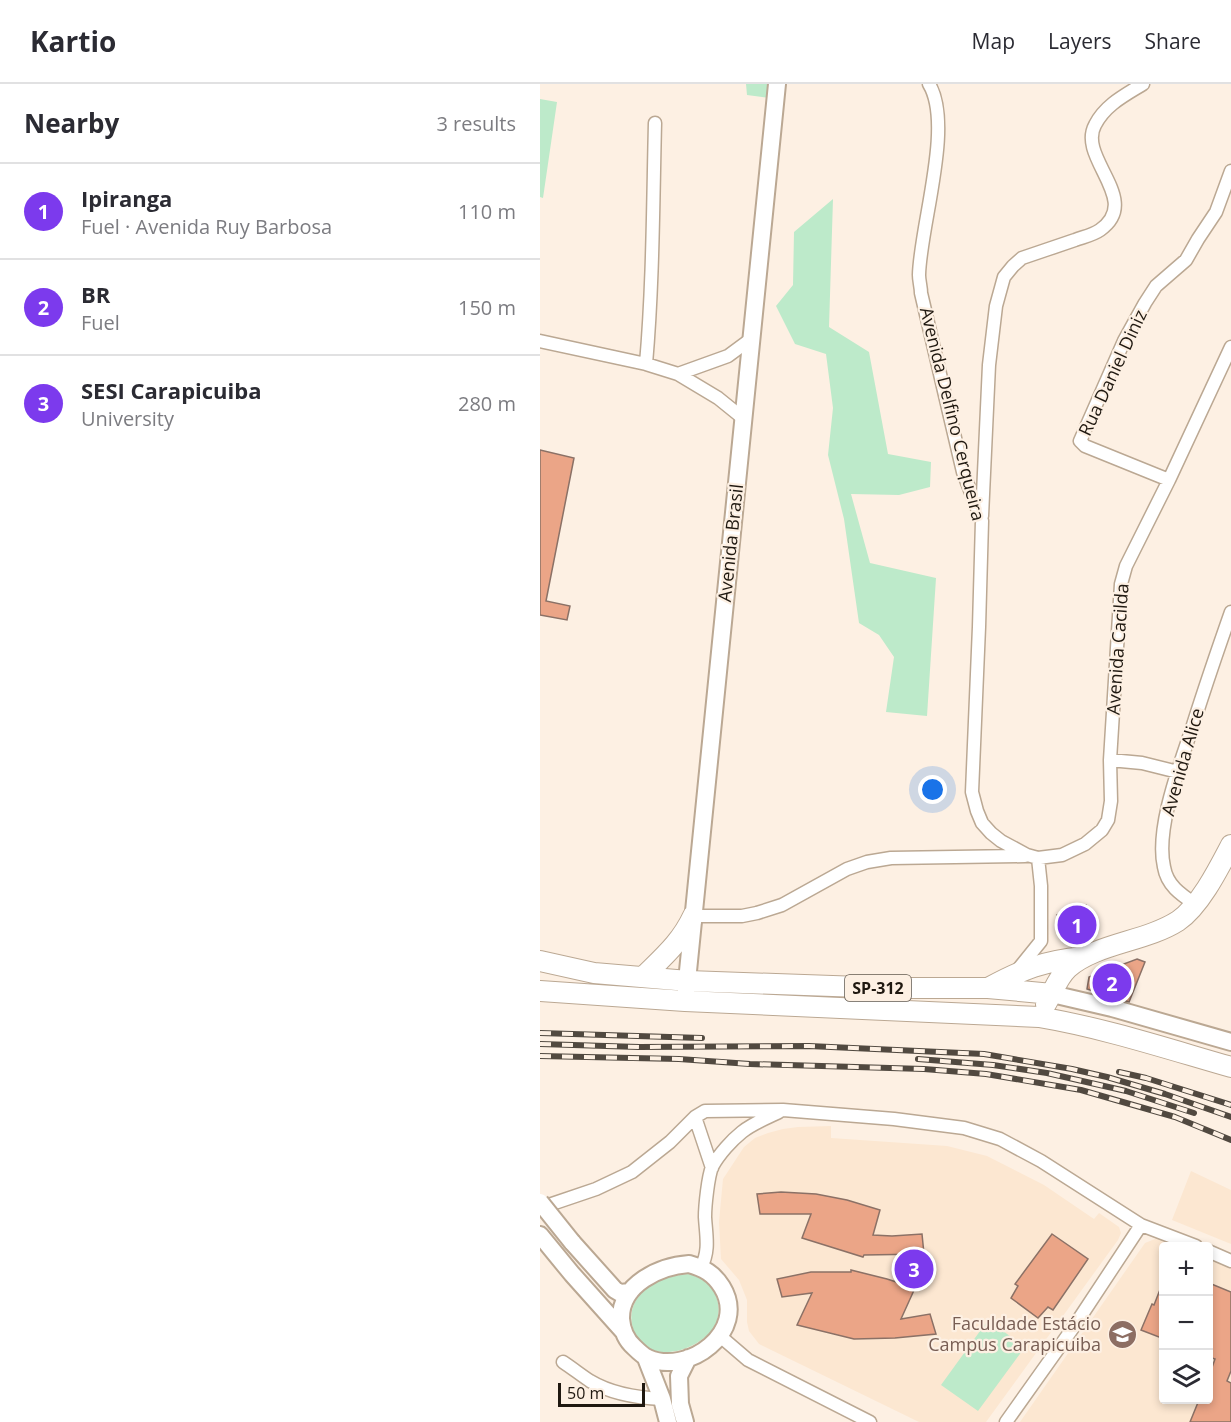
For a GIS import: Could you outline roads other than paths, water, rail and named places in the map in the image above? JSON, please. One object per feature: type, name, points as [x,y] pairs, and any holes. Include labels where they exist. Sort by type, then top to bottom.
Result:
[{"type":"main road","name":"Avenida Brasil","points":[[685,1001],[777,84]]},
{"type":"main road","points":[[988,988],[1016,973],[1056,960],[1083,957],[1154,933],[1180,920],[1211,883],[1231,845]]},
{"type":"main road","points":[[644,977],[686,932],[693,916]]},
{"type":"main road","points":[[1039,1017],[1062,974],[1083,957]]},
{"type":"main road","name":"SP-312","points":[[540,961],[594,973],[688,981],[878,988],[988,988],[1052,994],[1112,1008],[1231,1042]]},
{"type":"main road","name":"SP-312","points":[[540,992],[1039,1017],[1110,1032],[1231,1067]]},
{"type":"main road","points":[[540,1202],[615,1290],[620,1293],[630,1292]]},
{"type":"main road","points":[[540,1235],[559,1260],[623,1332]]},
{"type":"main road","points":[[646,1358],[663,1362],[688,1358],[704,1351],[720,1336],[729,1313],[728,1301],[724,1290],[710,1273],[701,1267],[689,1264],[667,1268],[647,1277],[630,1292],[621,1314],[623,1332],[627,1341],[646,1358],[662,1399],[668,1422]]},
{"type":"main road","points":[[685,1422],[680,1404],[679,1376],[688,1358]]},
{"type":"street","name":"Avenida Delfino Cerqueira","points":[[929,84],[933,91],[937,111],[938,137],[921,252],[919,275],[921,293],[963,472],[982,521],[972,792],[982,823],[991,833],[1001,841],[1032,857]]},
{"type":"street","points":[[982,521],[991,336],[1004,277],[1022,258],[1099,232],[1109,223],[1114,209],[1112,187],[1092,146],[1093,127],[1115,101],[1143,84]]},
{"type":"street","points":[[646,364],[653,254],[655,123]]},
{"type":"street","name":"Rua Daniel Diniz","points":[[1169,480],[1085,446],[1080,441],[1124,342],[1145,303],[1156,286],[1186,260],[1216,212],[1231,171]]},
{"type":"street","points":[[678,374],[728,356],[752,339]]},
{"type":"street","points":[[540,341],[646,364],[678,374],[718,398],[744,419]]},
{"type":"street","name":"Avenida Cacilda","points":[[693,916],[742,916],[757,913],[782,905],[848,869],[867,862],[891,858],[1055,857],[1071,851],[1102,830],[1108,820],[1111,801],[1110,760],[1121,584],[1126,566],[1231,347]]},
{"type":"street","name":"Avenida Alice","points":[[1195,904],[1177,891],[1167,877],[1162,839],[1178,772],[1231,612]]},
{"type":"street","points":[[1110,760],[1142,763],[1178,772]]},
{"type":"street","points":[[1016,973],[1041,941],[1041,886],[1032,857]]},
{"type":"street","points":[[1041,941],[1056,960]]},
{"type":"street","points":[[540,1208],[596,1189],[632,1172],[705,1110],[783,1110],[894,1119],[964,1128],[1000,1140],[1041,1161],[1141,1226],[1185,1242]]},
{"type":"street","points":[[712,1168],[743,1131],[783,1110]]},
{"type":"street","points":[[695,1117],[712,1168],[705,1215],[708,1248],[701,1267]]},
{"type":"street","points":[[1006,1422],[1075,1325],[1141,1226]]},
{"type":"street","points":[[1213,1253],[1231,1261]]},
{"type":"street","points":[[720,1336],[748,1360],[870,1422]]},
{"type":"street","points":[[563,1362],[592,1382],[602,1386],[641,1398],[662,1399]]},
{"type":"railway","points":[[540,1033],[702,1038]]},
{"type":"railway","points":[[540,1044],[639,1047],[809,1046],[984,1054],[1107,1077],[1231,1117]]},
{"type":"railway","points":[[540,1056],[679,1059],[750,1064],[924,1069],[986,1074],[1081,1090],[1175,1117],[1231,1140]]},
{"type":"railway","points":[[918,1059],[993,1065],[1047,1073],[1126,1091],[1194,1113]]},
{"type":"railway","points":[[1119,1072],[1146,1078],[1231,1105]]},
{"type":"place","name":"Ipiranga","points":[[1077,925]]},
{"type":"place","name":"BR","points":[[1112,983]]},
{"type":"place","name":"SESI Carapicuiba","points":[[914,1269]]},
{"type":"place","name":"Faculdade Estácio Campus Carapicuiba","points":[[1122,1334]]}]
